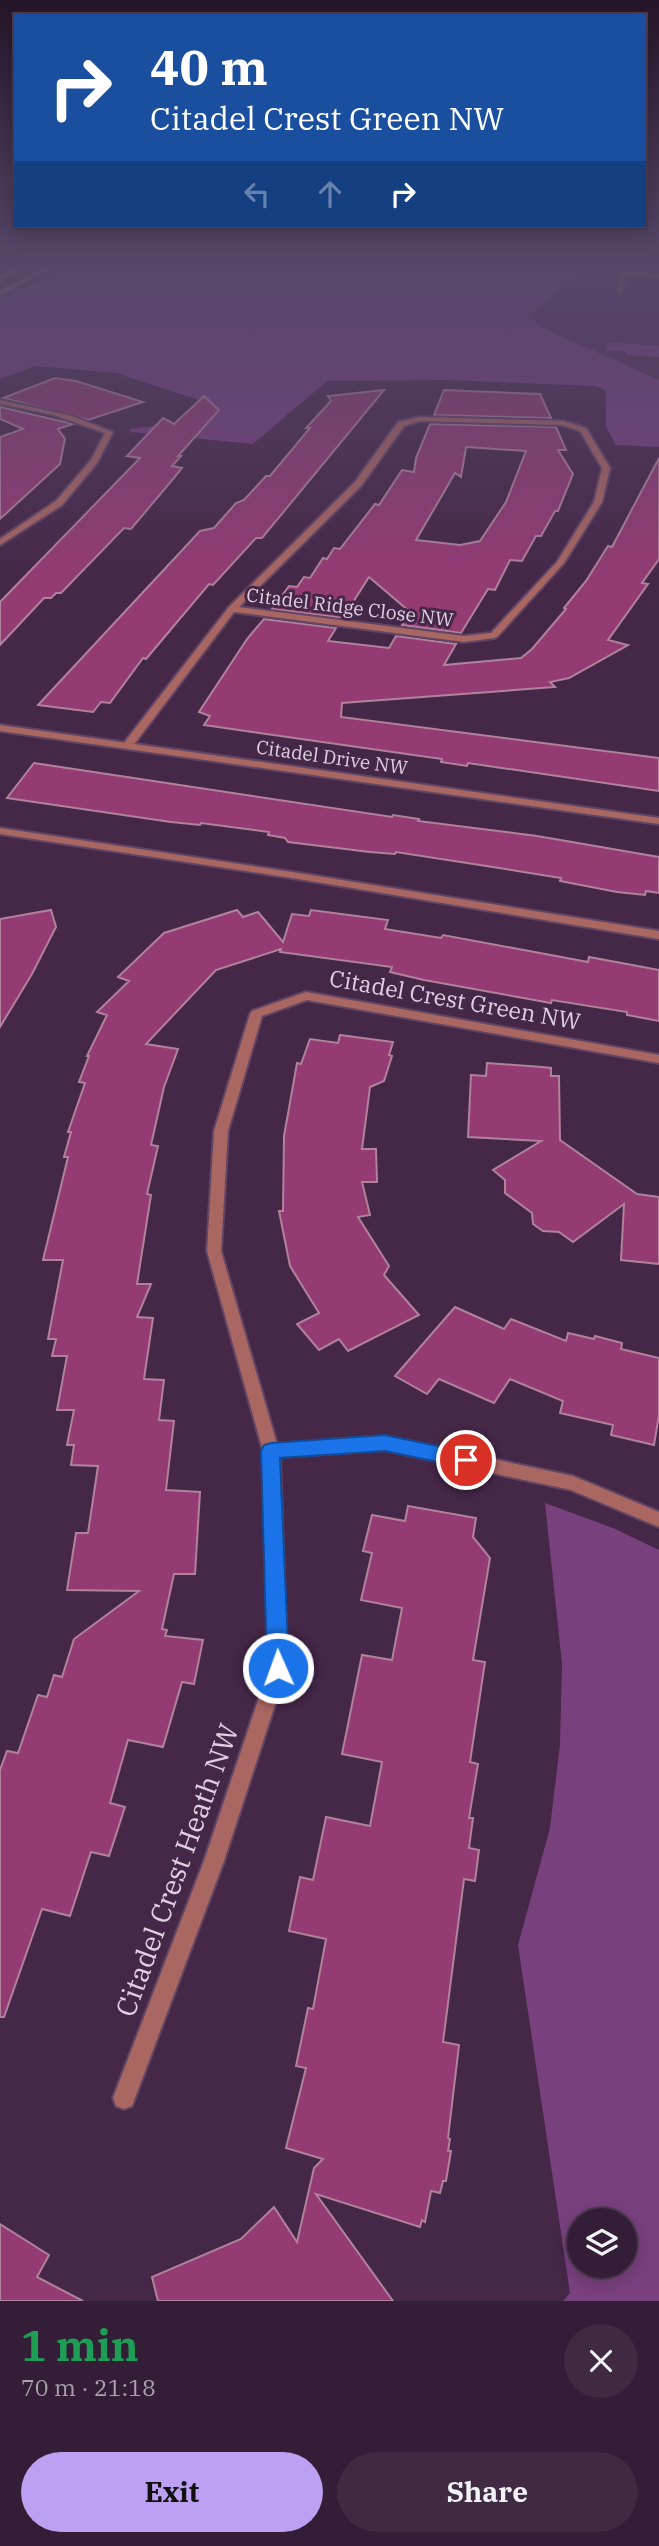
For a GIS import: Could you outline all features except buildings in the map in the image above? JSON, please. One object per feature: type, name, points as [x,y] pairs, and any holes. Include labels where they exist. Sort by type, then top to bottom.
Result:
[{"type":"street","points":[[0,402],[90,423],[109,432],[93,461],[59,503],[0,543]]},
{"type":"street","name":"Citadel Ridge Close NW","points":[[128,745],[232,609],[358,484],[401,424],[420,419],[563,423],[583,430],[606,468],[598,502],[560,563],[494,635],[464,639],[232,609]]},
{"type":"street","name":"Citadel Drive NW","points":[[0,728],[659,821]]},
{"type":"street","points":[[0,831],[292,874],[659,935]]},
{"type":"street","name":"Citadel Crest Green NW","points":[[271,1451],[215,1251],[221,1131],[256,1014],[306,996],[659,1059]]},
{"type":"street","points":[[271,1451],[385,1443],[572,1483],[659,1520]]},
{"type":"street","name":"Citadel Crest Heath NW","points":[[124,2098],[214,1861],[278,1668],[271,1451]]},
{"type":"shaded area","points":[[0,372],[18,372],[0,379]]},
{"type":"shaded area","points":[[109,372],[642,372],[659,380],[659,447],[616,445],[606,427],[606,391],[596,386],[444,380],[327,381],[253,444],[131,432],[129,429],[209,419],[211,404]]},
{"type":"shaded area","points":[[642,372],[659,372],[659,380]]},
{"type":"shaded area","points":[[545,1503],[613,1528],[659,1550],[659,2301],[563,2301],[570,2293],[568,2278],[637,2278],[637,2208],[567,2208],[567,2273],[518,1945],[550,1828],[560,1744],[562,1664]]},
{"type":"route","points":[[278,1668],[271,1451],[385,1443],[466,1460]]}]
